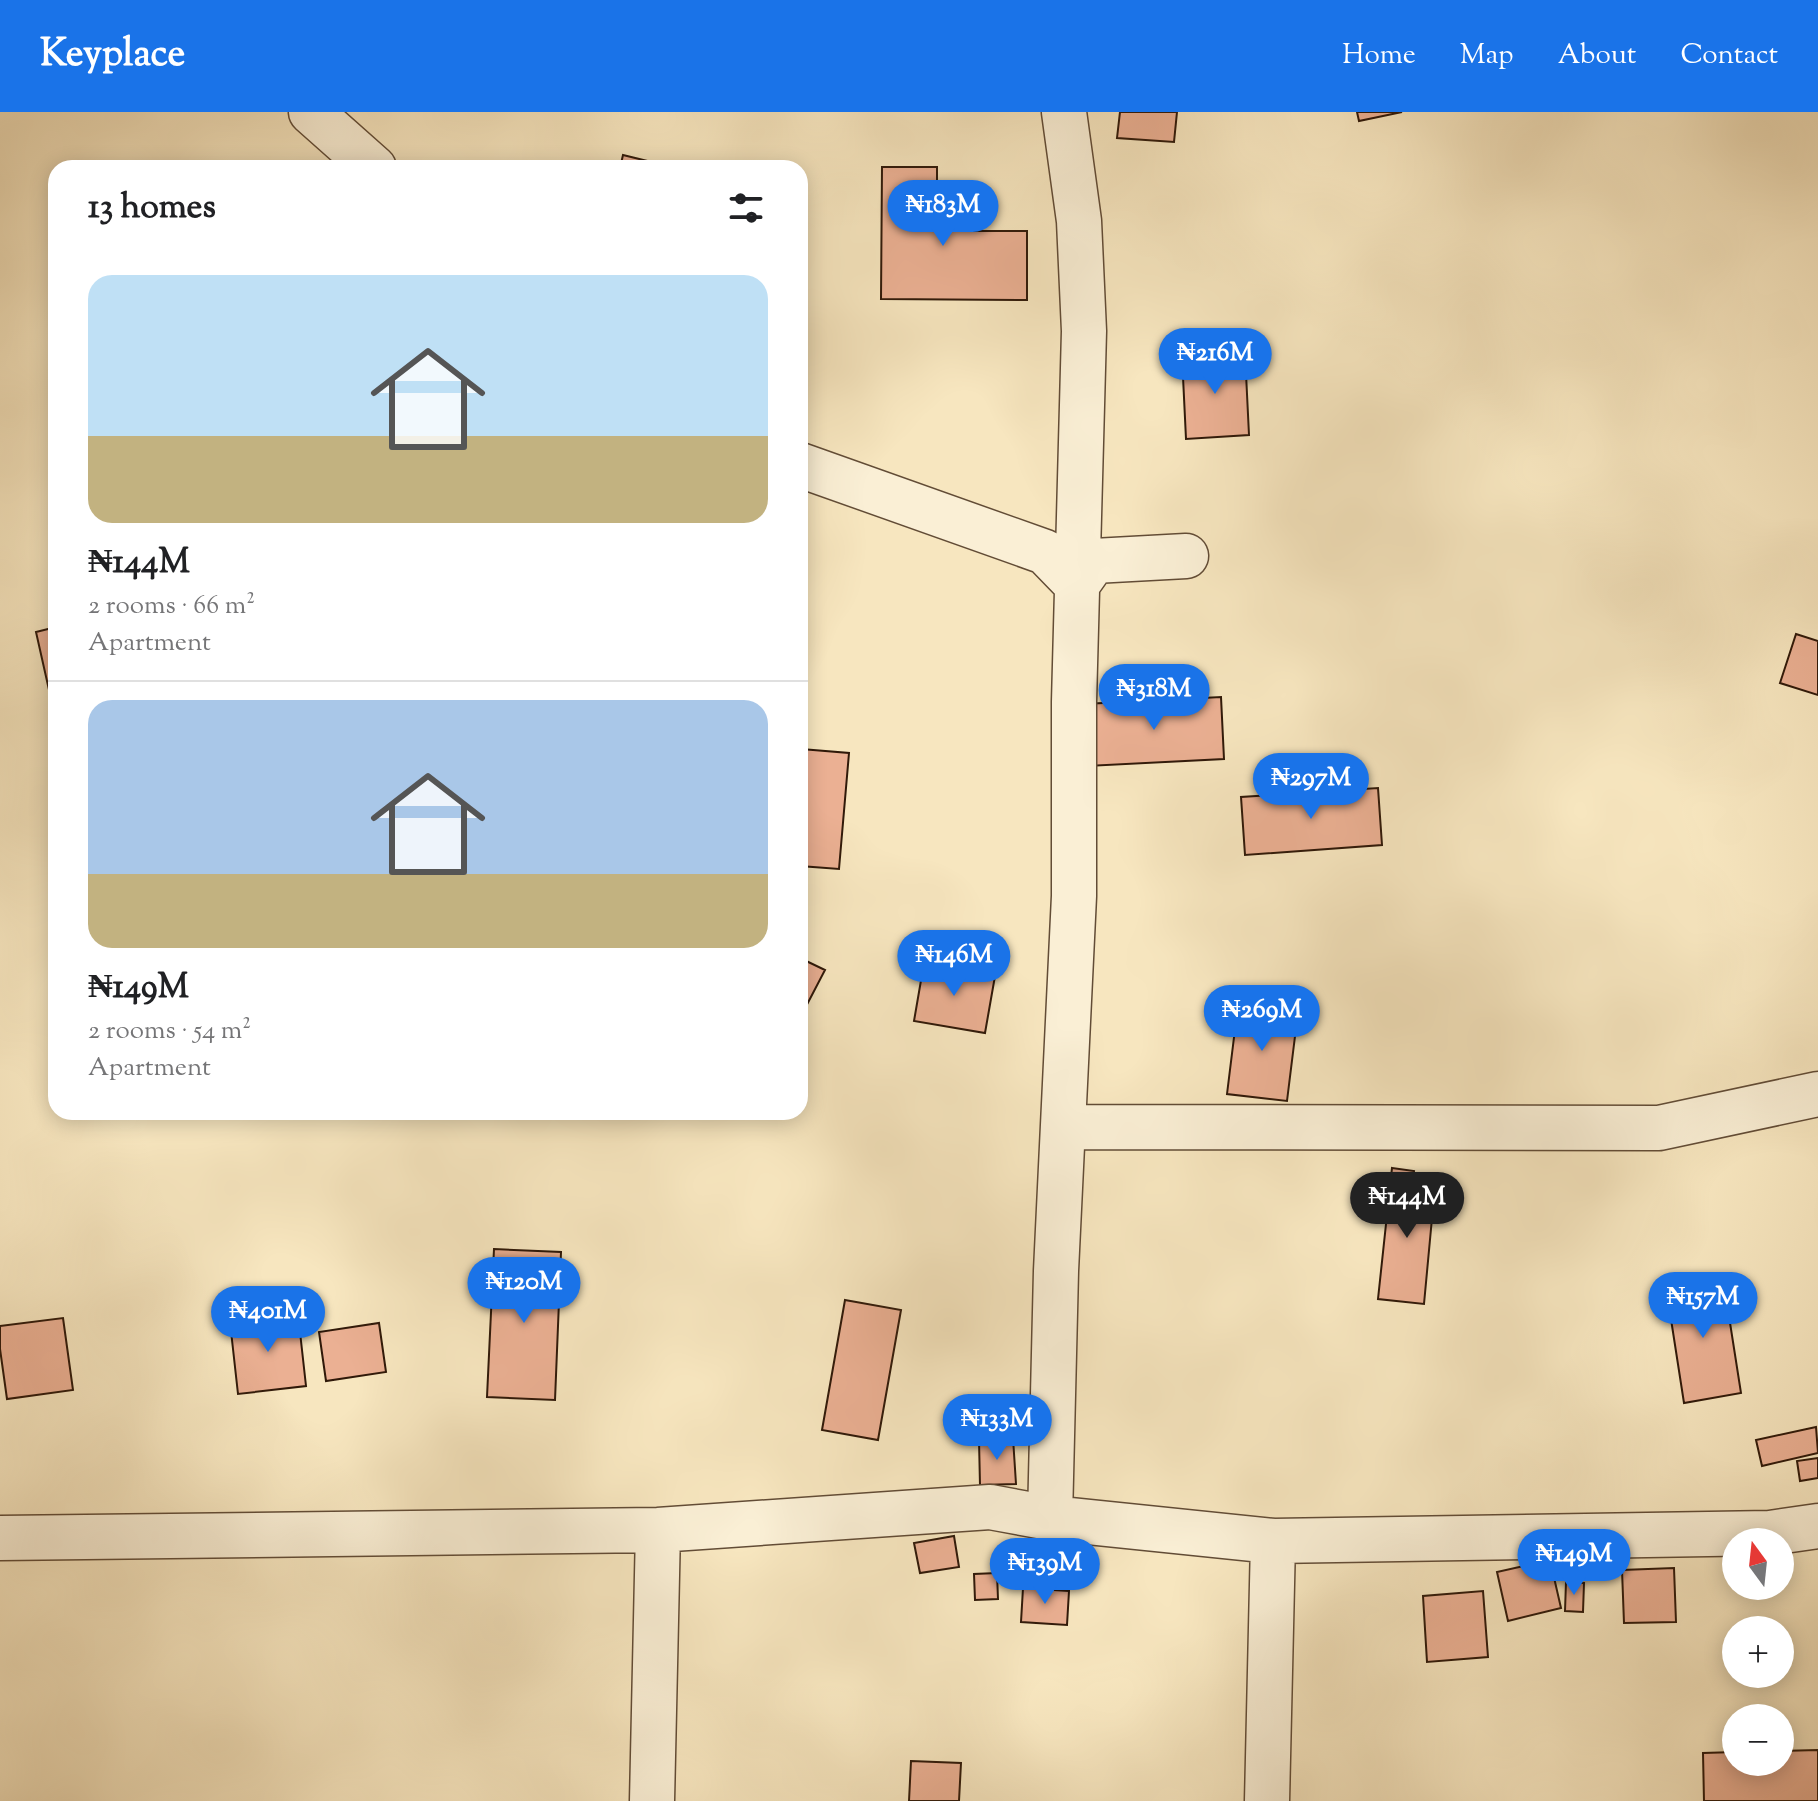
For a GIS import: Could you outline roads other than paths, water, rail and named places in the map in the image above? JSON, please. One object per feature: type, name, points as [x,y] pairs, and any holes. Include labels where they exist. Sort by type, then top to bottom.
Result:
[{"type":"street","points":[[311,112],[365,160]]},
{"type":"street","points":[[1050,1518],[1056,1271],[1074,896],[1077,585],[1084,331],[1079,221],[1064,112]]},
{"type":"street","points":[[808,468],[1045,552],[1077,585]]},
{"type":"street","points":[[1077,585],[1094,561],[1186,556]]},
{"type":"street","points":[[1065,1127],[1659,1128],[1818,1094]]},
{"type":"street","points":[[0,1538],[658,1530],[990,1507],[1050,1518],[1273,1541],[1770,1533],[1818,1526]]},
{"type":"street","points":[[652,1801],[658,1530]]},
{"type":"street","points":[[1267,1801],[1273,1541]]}]
